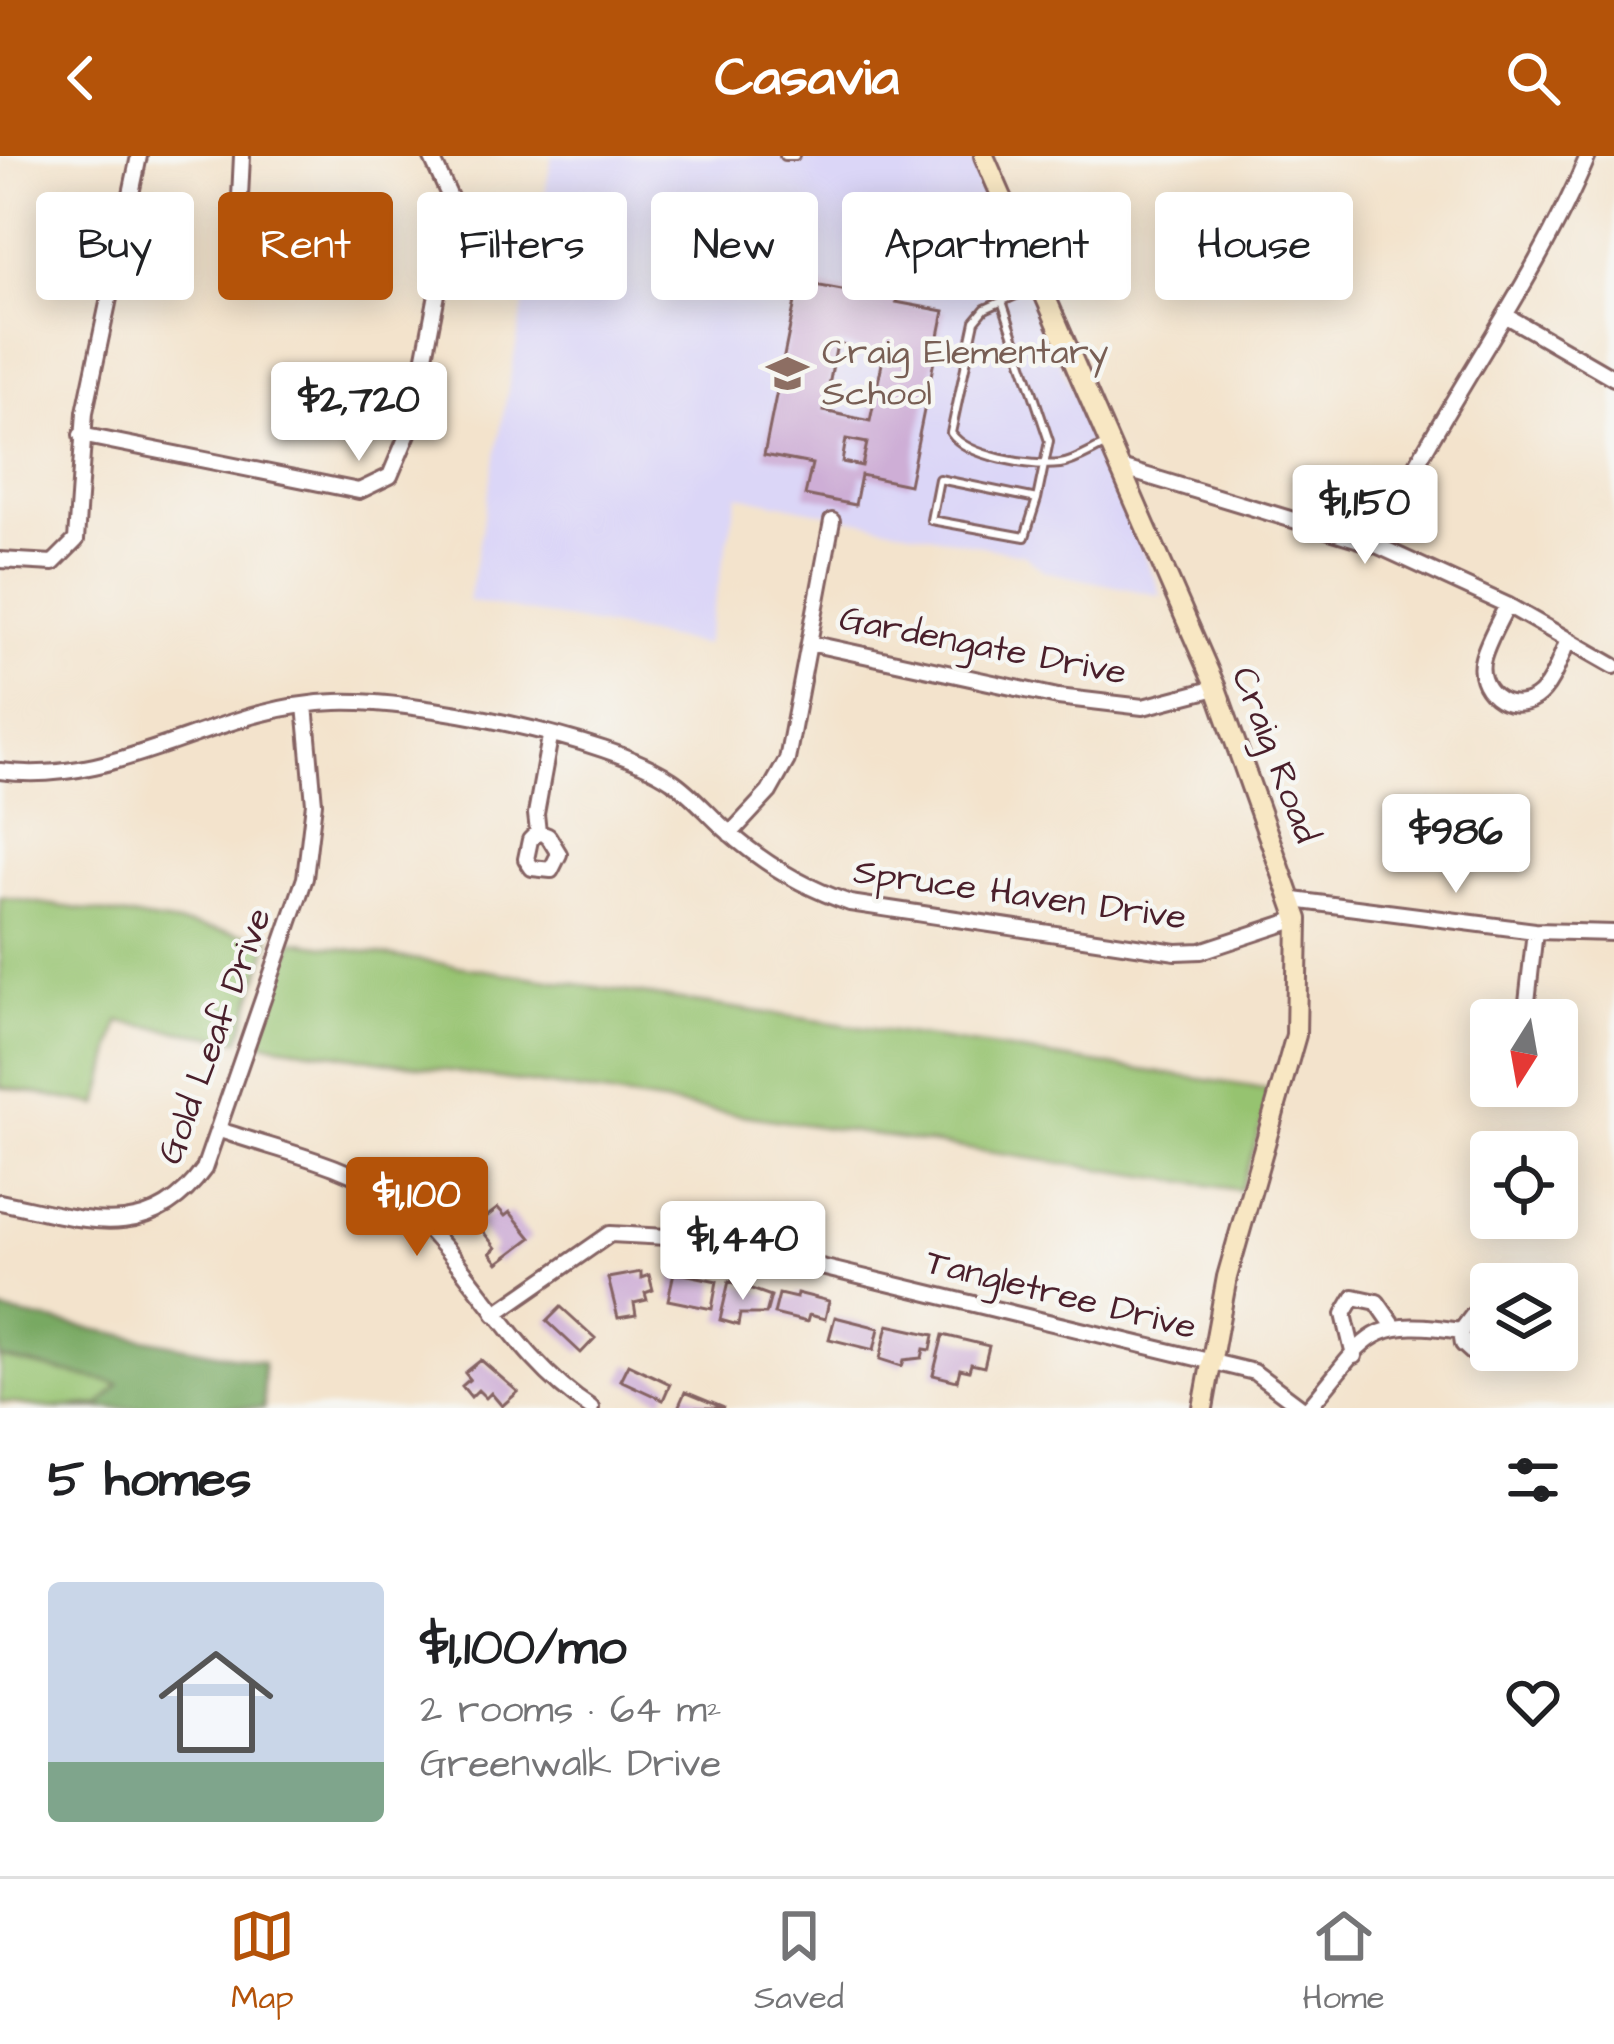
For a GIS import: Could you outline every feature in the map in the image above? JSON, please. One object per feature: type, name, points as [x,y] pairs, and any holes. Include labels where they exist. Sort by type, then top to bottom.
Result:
[{"type":"main road","name":"Craig Road","points":[[991,158],[1004,192]]},
{"type":"main road","name":"Craig Road","points":[[1047,300],[1216,688],[1296,910],[1300,996],[1292,1058],[1227,1277],[1203,1408]]},
{"type":"street","points":[[0,560],[39,565],[70,550],[79,517],[82,435],[139,156]]},
{"type":"street","points":[[240,192],[242,156]]},
{"type":"street","points":[[82,435],[358,491],[390,476],[412,424],[454,206],[431,156]]},
{"type":"street","points":[[1376,545],[1420,454],[1505,315],[1588,156]]},
{"type":"street","points":[[1505,315],[1614,378]]},
{"type":"street","points":[[1118,466],[1376,545],[1507,605],[1614,666]]},
{"type":"street","points":[[730,834],[769,792],[787,760],[832,521]]},
{"type":"street","points":[[1507,605],[1482,659],[1481,676],[1490,694],[1508,704],[1534,699],[1550,680],[1568,640]]},
{"type":"street","name":"Gardengate Drive","points":[[809,644],[1058,697],[1143,707],[1216,688]]},
{"type":"street","name":"Spruce Haven Drive","points":[[0,771],[35,776],[104,767],[220,722],[305,705],[409,708],[550,737],[638,762],[673,781],[730,834],[812,890],[850,903],[1176,952],[1201,951],[1296,910]]},
{"type":"street","name":"Gold Leaf Drive","points":[[0,1202],[92,1221],[143,1218],[171,1207],[190,1190],[220,1130],[309,856],[314,803],[305,705]]},
{"type":"street","points":[[538,832],[536,814],[550,737]]},
{"type":"street","points":[[1296,910],[1535,931],[1614,933]]},
{"type":"street","points":[[1527,999],[1535,931]]},
{"type":"street","points":[[220,1130],[353,1176],[393,1199],[538,1364],[591,1408]]},
{"type":"street","name":"Tangletree Drive","points":[[495,1314],[610,1234],[706,1239],[1254,1372],[1305,1408]]},
{"type":"street","points":[[1354,1355],[1344,1313],[1354,1298],[1378,1302],[1393,1325]]},
{"type":"street","points":[[1470,1319],[1461,1331],[1463,1344],[1470,1350]]},
{"type":"street","points":[[1305,1408],[1369,1338],[1393,1325],[1461,1331]]},
{"type":"lane","points":[[784,156],[794,156]]},
{"type":"lane","points":[[1037,499],[939,479],[931,520],[1025,537],[1037,499],[1045,464],[1049,441],[1002,301],[975,321],[951,433],[976,451],[1045,464],[1065,464],[1109,443]]},
{"type":"shaded area","name":"Craig Elementary School","points":[[552,156],[970,156],[986,192],[842,192],[842,300],[1033,300],[1162,596],[1044,571],[1025,555],[738,495],[705,645],[468,601],[525,300],[627,300],[627,192],[545,192]]},
{"type":"green space","points":[[0,897],[271,938],[239,1040],[119,1022],[99,1105],[0,1087]]},
{"type":"green space","points":[[293,941],[1273,1090],[1240,1190],[257,1042]]},
{"type":"green space","points":[[0,1311],[263,1362],[264,1408],[56,1408],[100,1405],[119,1384],[0,1358]]},
{"type":"green space","points":[[0,1358],[120,1384],[101,1405],[52,1408],[0,1402]]},
{"type":"building","points":[[818,286],[842,290],[842,300],[896,300],[944,311],[909,485],[861,475],[855,505],[805,495],[812,464],[764,455],[795,300],[818,300]],"holes":[[[837,344],[884,354],[870,421],[824,411]],[[846,439],[867,443],[862,466],[842,462]]]},
{"type":"building","points":[[498,1208],[505,1216],[510,1212],[531,1238],[498,1263],[490,1253],[496,1248],[477,1224]]},
{"type":"building","points":[[641,1272],[641,1278],[649,1275],[653,1290],[645,1293],[647,1300],[634,1303],[636,1315],[618,1318],[608,1278]]},
{"type":"building","points":[[674,1272],[717,1281],[712,1309],[668,1300]]},
{"type":"building","points":[[729,1281],[771,1296],[766,1314],[740,1314],[738,1325],[720,1320]]},
{"type":"building","points":[[797,1293],[829,1301],[825,1319],[809,1315],[807,1322],[774,1314],[779,1294],[796,1298]]},
{"type":"building","points":[[561,1307],[595,1338],[581,1353],[547,1321]]},
{"type":"building","points":[[835,1317],[879,1328],[874,1350],[829,1339]]},
{"type":"building","points":[[888,1325],[934,1335],[931,1350],[924,1349],[922,1358],[904,1360],[902,1366],[880,1359]]},
{"type":"building","points":[[943,1335],[989,1346],[984,1367],[971,1364],[969,1371],[960,1369],[957,1381],[933,1375]]},
{"type":"building","points":[[481,1360],[518,1392],[502,1406],[491,1393],[486,1398],[478,1390],[471,1397],[462,1386],[470,1379],[465,1373]]},
{"type":"building","points":[[628,1364],[670,1384],[663,1400],[620,1380]]},
{"type":"building","points":[[685,1392],[724,1408],[678,1408]]},
{"type":"place","name":"Craig Elementary School","points":[[788,373]]}]
